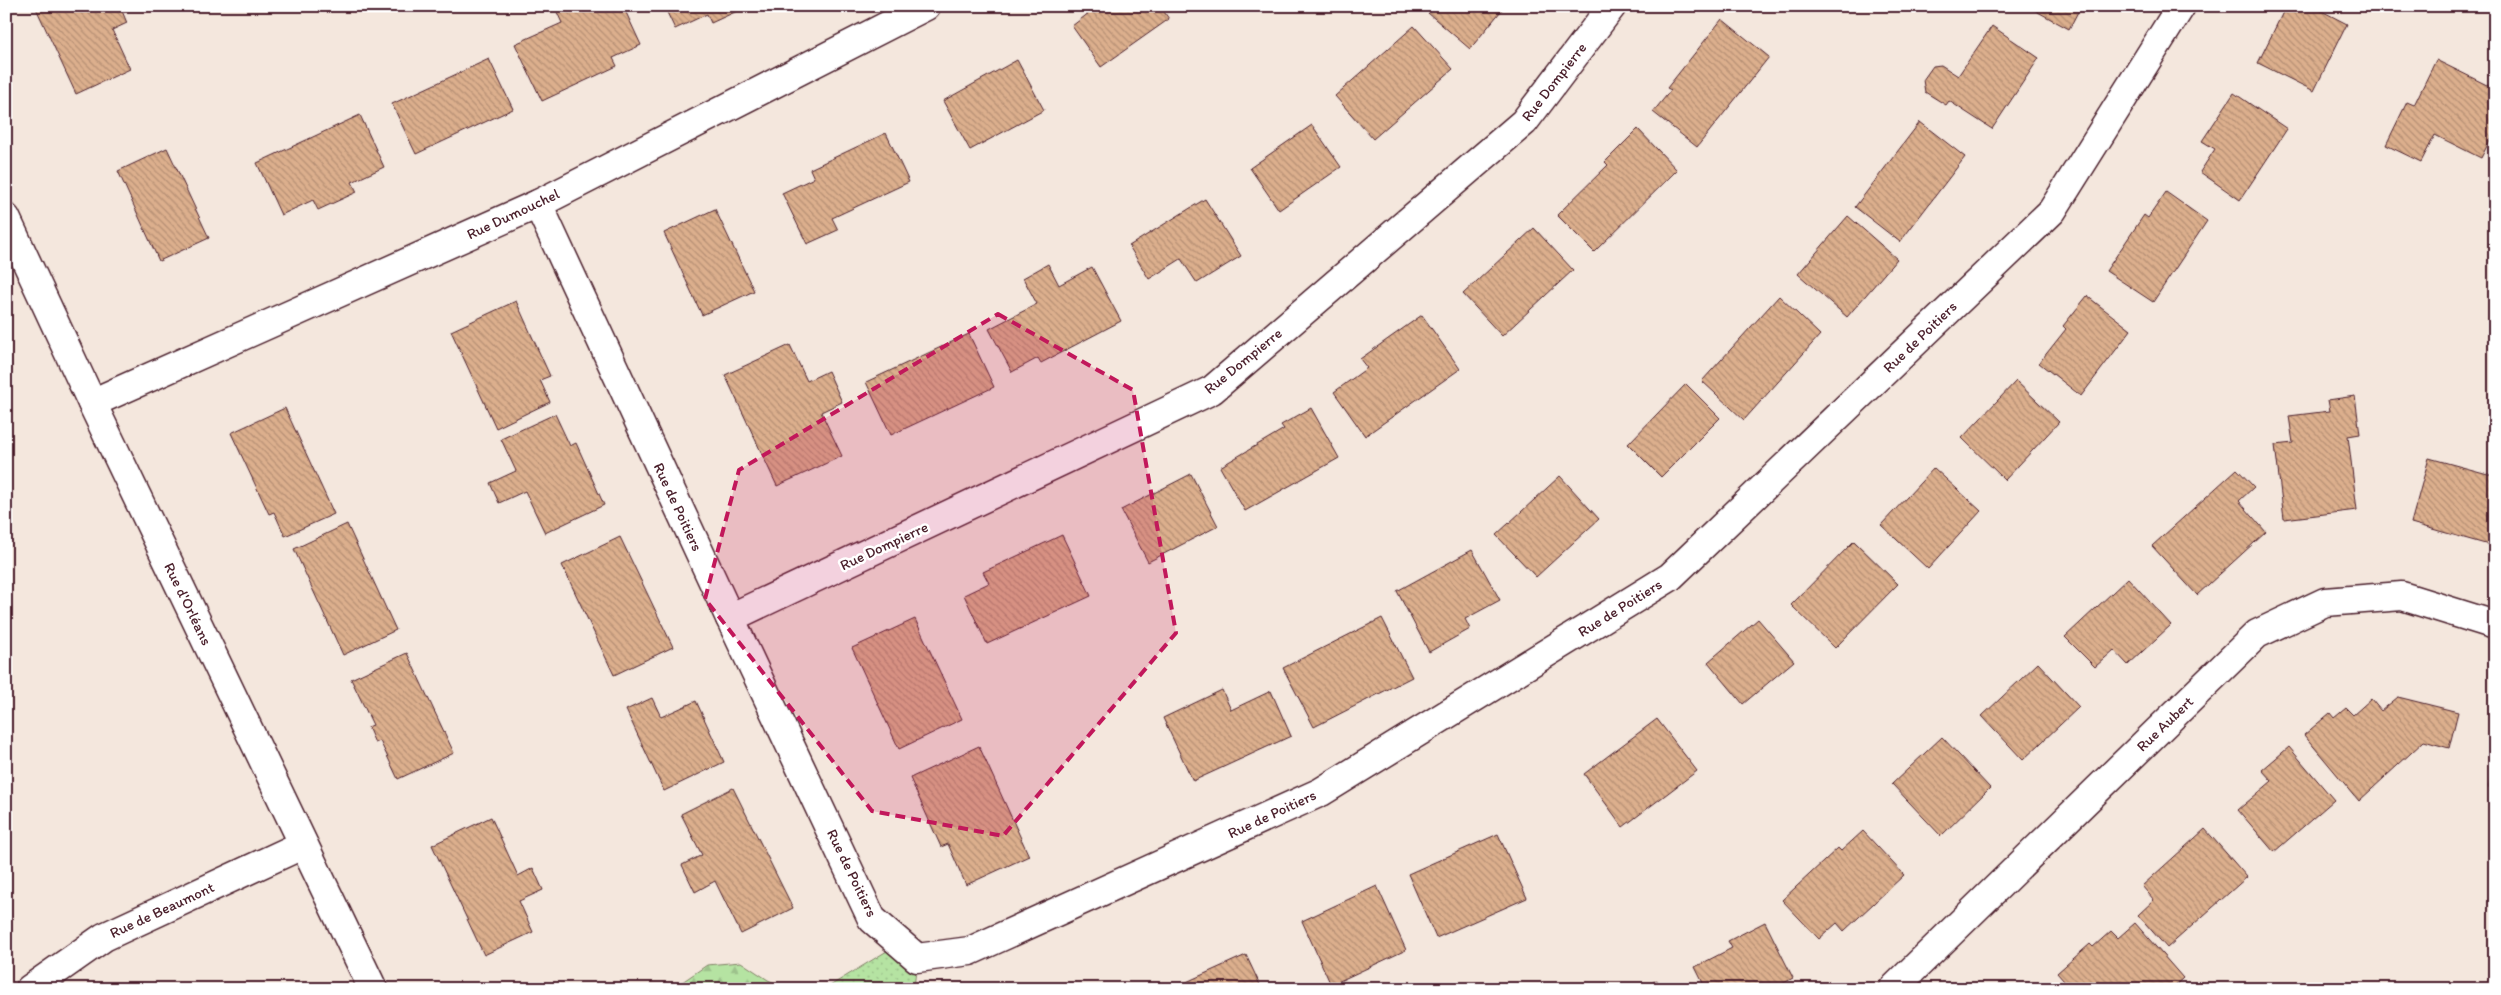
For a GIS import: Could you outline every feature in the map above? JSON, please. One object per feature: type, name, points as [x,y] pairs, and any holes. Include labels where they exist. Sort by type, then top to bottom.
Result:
[{"type":"street","name":"Rue Dumouchel","points":[[92,403],[538,204],[926,6]]},
{"type":"street","name":"Rue Dompierre","points":[[730,618],[1212,390],[1524,122],[1612,6]]},
{"type":"street","name":"Rue de Poitiers","points":[[538,204],[730,618],[872,918],[917,958],[970,951],[1321,792],[1670,577],[2052,211],[2181,6]]},
{"type":"street","name":"Rue d'Orléans","points":[[6,218],[302,845],[373,989]]},
{"type":"street","name":"Rue Aubert","points":[[1893,989],[2257,634],[2325,602],[2402,596],[2495,625]]},
{"type":"street","name":"Rue de Beaumont","points":[[30,989],[104,936],[302,845]]},
{"type":"highlighted area","points":[[998,314],[1133,390],[1176,633],[1003,836],[872,811],[705,599],[739,470]]},
{"type":"green space","points":[[900,943],[917,958],[914,989],[825,989]]},
{"type":"green space","points":[[741,962],[768,980],[788,989],[672,989],[707,965]]},
{"type":"building","points":[[35,6],[120,6],[127,23],[112,30],[130,69],[76,94]]},
{"type":"building","points":[[569,6],[623,6],[641,45],[613,58],[617,66],[542,101],[515,44],[562,23],[557,12]]},
{"type":"building","points":[[664,6],[748,6],[711,23],[707,14],[675,29]]},
{"type":"building","points":[[1098,6],[1160,6],[1169,19],[1101,67],[1072,26]]},
{"type":"building","points":[[1434,6],[1505,6],[1470,49],[1428,13]]},
{"type":"building","points":[[2027,6],[2081,6],[2069,29]]},
{"type":"building","points":[[2286,6],[2312,6],[2347,24],[2314,91],[2258,63]]},
{"type":"building","points":[[1722,19],[1769,57],[1697,147],[1653,112],[1671,90],[1667,88]]},
{"type":"building","points":[[1414,26],[1453,69],[1373,139],[1335,96]]},
{"type":"building","points":[[1992,26],[2039,58],[1992,129],[1949,101],[1946,105],[1925,92],[1923,80],[1933,66],[1941,65],[1958,76]]},
{"type":"building","points":[[489,59],[513,109],[416,154],[392,104]]},
{"type":"building","points":[[1017,60],[1044,110],[970,150],[943,101]]},
{"type":"building","points":[[2436,60],[2495,89],[2495,130],[2481,158],[2435,135],[2421,162],[2386,145],[2407,102],[2414,105]]},
{"type":"building","points":[[2234,93],[2287,129],[2240,200],[2200,172],[2215,149],[2202,141]]},
{"type":"building","points":[[360,115],[384,167],[352,182],[357,192],[318,210],[313,200],[281,215],[257,163]]},
{"type":"building","points":[[1920,122],[1965,157],[1900,242],[1855,207]]},
{"type":"building","points":[[1312,125],[1341,167],[1279,210],[1250,168]]},
{"type":"building","points":[[1638,129],[1677,170],[1594,252],[1557,215],[1608,165],[1605,162]]},
{"type":"building","points":[[886,133],[909,182],[832,218],[838,230],[807,244],[782,193],[814,178],[810,169]]},
{"type":"building","points":[[167,148],[209,238],[159,261],[118,171]]},
{"type":"building","points":[[2166,192],[2207,221],[2153,302],[2106,271],[2144,215],[2148,218]]},
{"type":"building","points":[[1205,199],[1241,256],[1197,283],[1181,259],[1149,279],[1129,246]]},
{"type":"building","points":[[715,209],[754,291],[702,315],[664,233]]},
{"type":"building","points":[[1848,216],[1897,259],[1847,317],[1798,274]]},
{"type":"building","points":[[1534,228],[1573,270],[1502,336],[1463,294]]},
{"type":"building","points":[[1048,264],[1059,285],[1092,267],[1121,321],[1041,363],[1038,358],[1012,372],[989,329],[1037,304],[1023,278]]},
{"type":"building","points":[[1779,296],[1820,335],[1744,420],[1702,381]]},
{"type":"building","points":[[2087,296],[2131,330],[2081,396],[2039,363],[2066,329],[2063,326]]},
{"type":"building","points":[[516,301],[550,376],[540,380],[550,402],[496,428],[451,331]]},
{"type":"building","points":[[1422,315],[1460,369],[1365,436],[1334,392],[1367,368],[1360,359]]},
{"type":"building","points":[[969,334],[994,387],[891,435],[866,382]]},
{"type":"building","points":[[790,345],[807,381],[828,371],[842,402],[821,412],[842,456],[777,486],[725,375]]},
{"type":"building","points":[[2016,381],[2059,422],[2005,480],[1962,438]]},
{"type":"building","points":[[1686,384],[1720,418],[1661,477],[1628,444]]},
{"type":"building","points":[[2355,396],[2360,434],[2348,436],[2357,510],[2284,519],[2275,445],[2293,443],[2289,416],[2330,411],[2328,400]]},
{"type":"building","points":[[285,408],[334,514],[285,536],[274,512],[269,514],[231,433]]},
{"type":"building","points":[[1311,408],[1339,458],[1245,511],[1220,467],[1284,429],[1281,425]]},
{"type":"building","points":[[555,414],[570,446],[576,443],[604,505],[545,533],[525,491],[499,503],[490,483],[516,471],[501,439]]},
{"type":"building","points":[[2429,458],[2495,476],[2495,524],[2489,545],[2411,523]]},
{"type":"building","points":[[1934,468],[1981,511],[1928,569],[1881,525]]},
{"type":"building","points":[[2237,469],[2254,487],[2239,501],[2266,532],[2197,595],[2152,546]]},
{"type":"building","points":[[1191,474],[1218,526],[1148,562],[1121,510]]},
{"type":"building","points":[[1560,476],[1599,519],[1536,577],[1496,535]]},
{"type":"building","points":[[347,524],[396,630],[343,655],[294,549]]},
{"type":"building","points":[[1062,535],[1091,596],[987,644],[964,595],[989,583],[983,572]]},
{"type":"building","points":[[620,537],[673,647],[614,675],[562,565]]},
{"type":"building","points":[[1854,541],[1898,584],[1835,648],[1791,605]]},
{"type":"building","points":[[1472,550],[1500,600],[1465,619],[1470,629],[1429,652],[1397,591]]},
{"type":"building","points":[[2128,578],[2171,625],[2128,665],[2114,650],[2095,667],[2065,637]]},
{"type":"building","points":[[1382,618],[1412,677],[1314,727],[1283,668]]},
{"type":"building","points":[[915,619],[962,719],[899,749],[852,648]]},
{"type":"building","points":[[1758,619],[1794,661],[1743,704],[1708,662]]},
{"type":"building","points":[[407,653],[454,753],[398,779],[380,741],[375,743],[368,727],[373,725],[351,679]]},
{"type":"building","points":[[2038,663],[2079,707],[2023,760],[1982,716]]},
{"type":"building","points":[[1222,690],[1231,710],[1271,691],[1291,736],[1193,781],[1163,718]]},
{"type":"building","points":[[2398,697],[2458,712],[2449,748],[2424,741],[2359,801],[2304,735],[2330,713],[2334,718],[2346,708],[2353,715],[2371,699],[2381,711]]},
{"type":"building","points":[[652,698],[661,717],[696,701],[724,762],[664,791],[626,710]]},
{"type":"building","points":[[1657,719],[1697,771],[1623,827],[1584,774]]},
{"type":"building","points":[[1942,737],[1990,788],[1941,836],[1892,784]]},
{"type":"building","points":[[979,746],[1029,856],[966,885],[948,844],[941,847],[910,778]]},
{"type":"building","points":[[2289,747],[2334,800],[2274,852],[2238,810],[2272,781],[2262,770]]},
{"type":"building","points":[[2495,763],[2495,788],[2488,787]]},
{"type":"building","points":[[733,788],[793,908],[741,934],[715,881],[695,892],[682,865],[702,855],[681,814]]},
{"type":"building","points":[[491,817],[518,876],[533,868],[543,890],[519,901],[533,932],[484,955],[432,845]]},
{"type":"building","points":[[2205,829],[2247,877],[2167,948],[2138,915],[2154,900],[2142,886]]},
{"type":"building","points":[[1863,831],[1904,875],[1844,931],[1837,923],[1819,939],[1782,900],[1838,848],[1841,851]]},
{"type":"building","points":[[1498,834],[1527,898],[1436,938],[1408,874]]},
{"type":"building","points":[[1377,886],[1406,950],[1331,985],[1302,921]]},
{"type":"building","points":[[1765,922],[1793,978],[1773,989],[1706,989],[1695,967],[1732,948],[1728,941]]},
{"type":"building","points":[[2135,923],[2183,978],[2171,989],[2071,989],[2057,973],[2090,944],[2093,947],[2111,931],[2118,938]]},
{"type":"building","points":[[1246,955],[1262,989],[1171,989]]},
{"type":"building","points":[[1657,980],[1662,989],[1640,989]]}]
